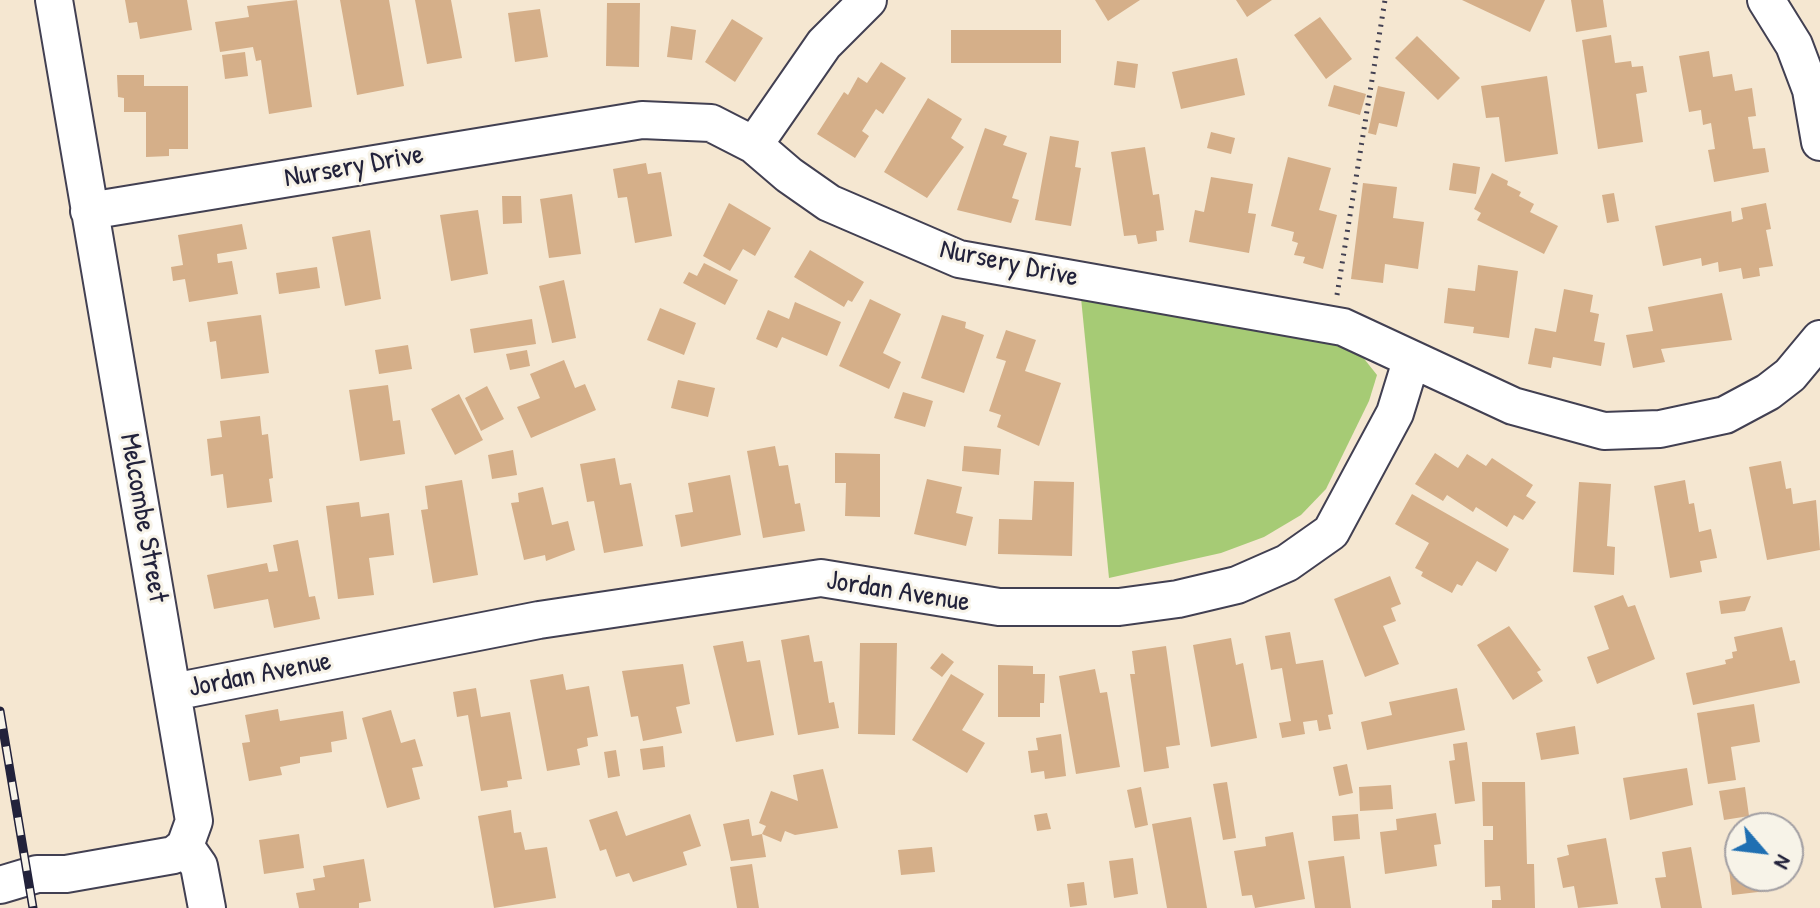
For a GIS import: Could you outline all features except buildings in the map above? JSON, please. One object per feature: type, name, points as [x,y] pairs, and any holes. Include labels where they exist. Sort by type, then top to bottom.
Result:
[{"type":"street","name":"Melcombe Street","points":[[54,0],[194,821],[185,846]]},
{"type":"street","points":[[754,145],[824,44],[868,0]]},
{"type":"street","points":[[1766,0],[1794,45],[1811,90],[1820,142]]},
{"type":"street","name":"Nursery Drive","points":[[89,211],[642,120],[711,123],[754,145],[829,203],[959,259],[1343,327],[1513,406],[1604,431],[1660,429],[1725,415],[1768,392],[1790,375],[1820,339]]},
{"type":"street","name":"Jordan Avenue","points":[[173,692],[539,620],[821,578],[999,607],[1119,607],[1178,599],[1237,585],[1287,563],[1331,532],[1395,413],[1411,361]]},
{"type":"street","points":[[0,885],[37,874],[66,874],[168,857],[185,846],[199,866],[207,908]]},
{"type":"path","points":[[1337,296],[1385,0]]},
{"type":"green space","points":[[1081,298],[1354,346],[1377,375],[1369,401],[1326,489],[1301,515],[1264,537],[1221,553],[1109,578]]},
{"type":"railway","points":[[0,711],[33,908]]}]
